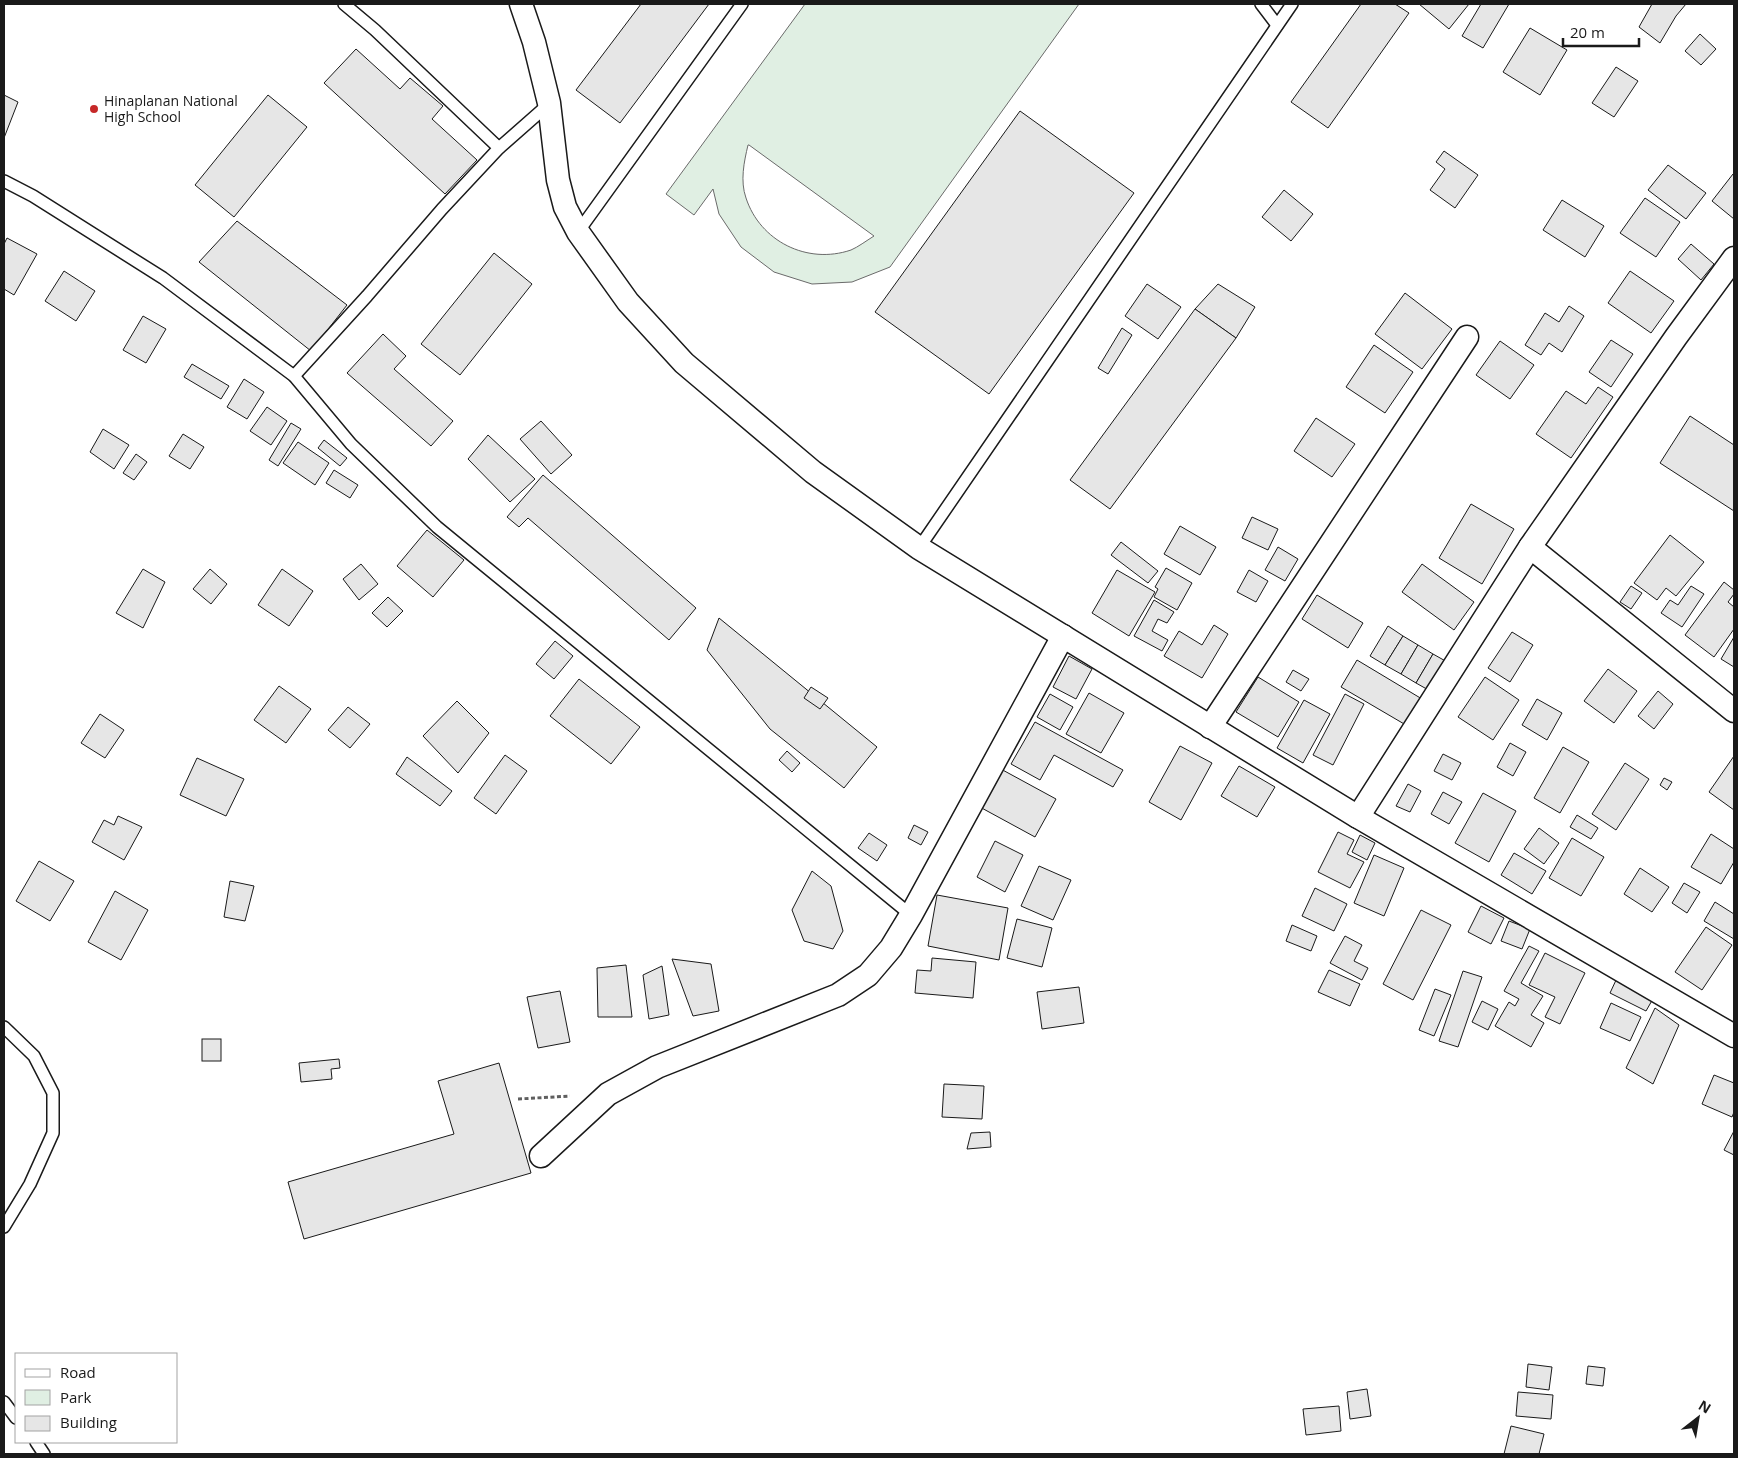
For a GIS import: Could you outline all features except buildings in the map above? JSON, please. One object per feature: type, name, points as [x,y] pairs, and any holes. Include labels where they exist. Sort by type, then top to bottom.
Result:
[{"type":"street","points":[[522,4],[534,42],[549,103],[558,180],[565,207],[578,232],[628,302],[684,363],[813,472],[919,548],[1358,817],[1734,1036]]},
{"type":"street","points":[[1358,817],[1530,547],[1676,336],[1734,258]]},
{"type":"street","points":[[1210,727],[1468,337]]},
{"type":"street","points":[[1530,547],[1734,711]]},
{"type":"street","points":[[541,1156],[608,1094],[656,1067],[838,995],[868,975],[891,948],[911,915],[1063,636]]},
{"type":"lane","points":[[344,4],[376,30],[499,148]]},
{"type":"lane","points":[[578,232],[742,4]]},
{"type":"lane","points":[[1261,4],[1278,25]]},
{"type":"lane","points":[[919,548],[1292,4]]},
{"type":"lane","points":[[294,376],[367,296],[442,209],[499,148],[549,103]]},
{"type":"lane","points":[[4,181],[33,196],[163,278],[294,376],[351,444],[437,527],[911,915]]},
{"type":"lane","points":[[4,1027],[34,1056],[53,1092],[53,1132],[30,1184],[4,1226]]},
{"type":"lane","points":[[4,1402],[15,1417]]},
{"type":"lane","points":[[37,1443],[44,1454]]},
{"type":"path","points":[[518,1099],[608,1094]]},
{"type":"green space","points":[[805,4],[1079,4],[890,267],[852,282],[812,284],[774,272],[741,247],[719,214],[713,189],[694,215],[666,194]],"holes":[[[749,145],[874,236],[851,250],[834,254],[802,251],[787,246],[774,237],[762,226],[753,213],[744,192],[743,172]]]},
{"type":"place","name":"Hinaplanan National High School","points":[[94,109]]}]
